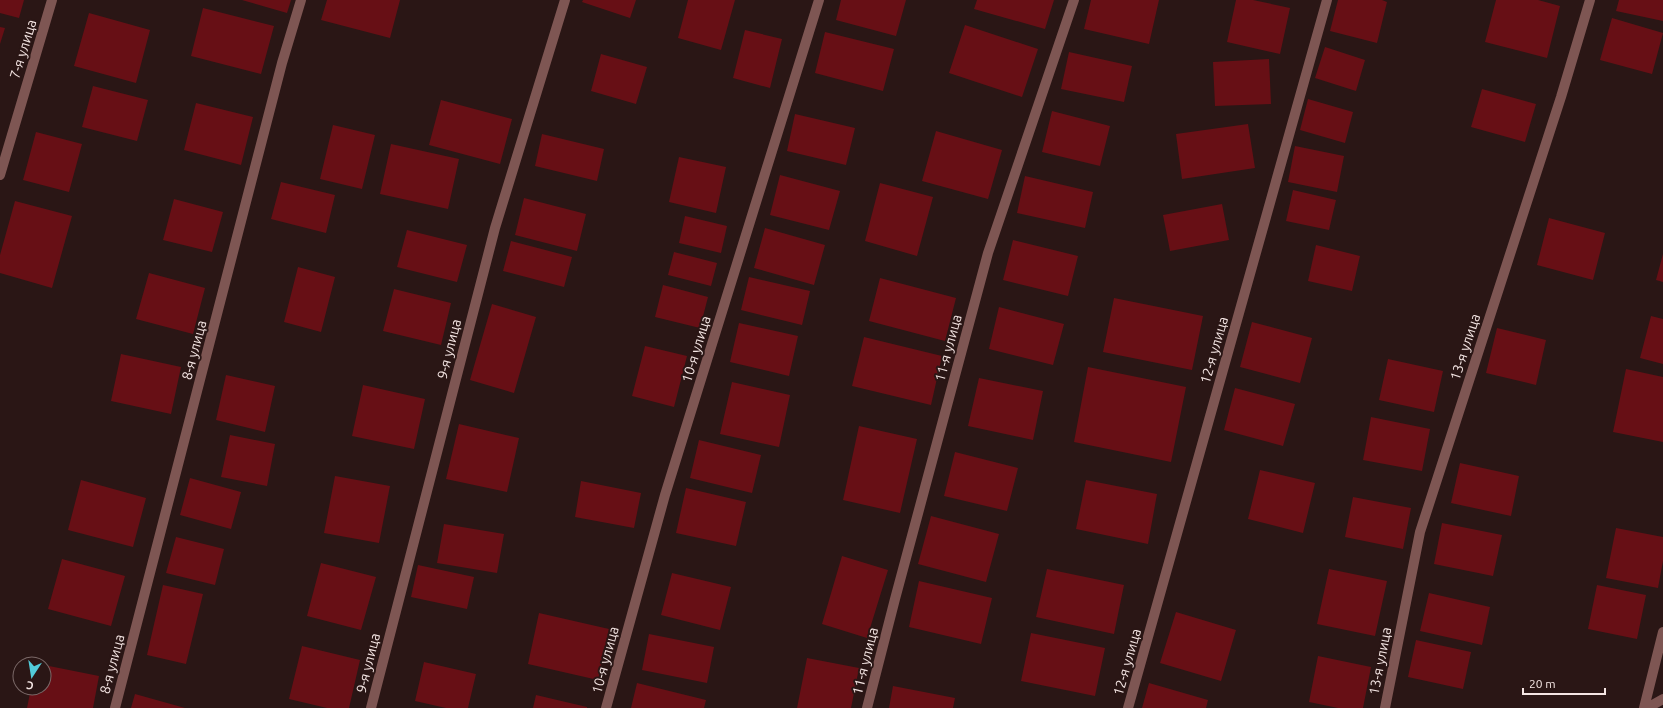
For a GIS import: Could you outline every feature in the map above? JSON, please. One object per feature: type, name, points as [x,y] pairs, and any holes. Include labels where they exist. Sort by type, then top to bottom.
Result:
[{"type":"street","name":"7-я улица","points":[[0,175],[52,0]]},
{"type":"street","name":"8-я улица","points":[[115,708],[282,63],[301,0]]},
{"type":"street","name":"9-я улица","points":[[371,708],[495,228],[564,0]]},
{"type":"street","name":"10-я улица","points":[[606,708],[665,495],[819,0]]},
{"type":"street","name":"11-я улица","points":[[867,708],[894,599],[988,253],[1074,0]]},
{"type":"street","name":"12-я улица","points":[[1128,708],[1327,0]]},
{"type":"street","name":"13-я улица","points":[[1385,708],[1420,532],[1556,112],[1590,0]]},
{"type":"street","points":[[1645,708],[1663,632]]},
{"type":"street","points":[[1645,708],[1663,699]]},
{"type":"building","points":[[0,0],[24,0],[19,18],[0,13]]},
{"type":"building","points":[[242,0],[291,0],[287,13]]},
{"type":"building","points":[[327,0],[400,0],[390,38],[321,20]]},
{"type":"building","points":[[583,0],[636,0],[630,18],[582,2]]},
{"type":"building","points":[[688,0],[735,0],[721,50],[678,38]]},
{"type":"building","points":[[841,0],[906,0],[896,36],[836,20]]},
{"type":"building","points":[[977,0],[1054,0],[1045,29],[974,9]]},
{"type":"building","points":[[1091,0],[1159,0],[1149,44],[1084,29]]},
{"type":"building","points":[[1236,0],[1253,0],[1290,8],[1280,54],[1227,42]]},
{"type":"building","points":[[1338,0],[1382,0],[1387,2],[1377,43],[1330,31]]},
{"type":"building","points":[[1496,0],[1538,0],[1560,6],[1547,58],[1485,42]]},
{"type":"building","points":[[1619,0],[1663,0],[1663,21],[1616,11]]},
{"type":"building","points":[[203,8],[274,26],[261,74],[191,56]]},
{"type":"building","points":[[89,13],[150,30],[136,83],[74,66]]},
{"type":"building","points":[[1612,18],[1663,33],[1652,74],[1600,60]]},
{"type":"building","points":[[965,25],[1038,49],[1022,97],[949,73]]},
{"type":"building","points":[[0,27],[5,28],[0,44]]},
{"type":"building","points":[[745,30],[782,39],[770,88],[733,78]]},
{"type":"building","points":[[825,32],[894,49],[883,91],[815,73]]},
{"type":"building","points":[[1325,47],[1365,60],[1356,91],[1315,78]]},
{"type":"building","points":[[1069,52],[1132,66],[1124,102],[1061,89]]},
{"type":"building","points":[[601,54],[647,67],[636,104],[591,91]]},
{"type":"building","points":[[1269,59],[1271,104],[1215,106],[1213,62]]},
{"type":"building","points":[[93,86],[148,100],[137,141],[82,127]]},
{"type":"building","points":[[1482,89],[1536,104],[1525,142],[1471,127]]},
{"type":"building","points":[[1308,99],[1353,112],[1345,143],[1300,130]]},
{"type":"building","points":[[441,100],[512,119],[500,164],[429,145]]},
{"type":"building","points":[[196,103],[253,117],[241,165],[184,150]]},
{"type":"building","points":[[1052,111],[1110,126],[1100,166],[1042,152]]},
{"type":"building","points":[[795,114],[855,128],[846,165],[787,151]]},
{"type":"building","points":[[1248,124],[1255,168],[1182,179],[1176,134]]},
{"type":"building","points":[[333,125],[375,135],[362,189],[320,179]]},
{"type":"building","points":[[936,131],[1002,150],[988,199],[922,181]]},
{"type":"building","points":[[36,132],[82,144],[69,192],[23,180]]},
{"type":"building","points":[[542,134],[604,149],[597,181],[535,166]]},
{"type":"building","points":[[391,144],[459,159],[448,209],[380,194]]},
{"type":"building","points":[[1295,146],[1344,156],[1337,192],[1288,182]]},
{"type":"building","points":[[679,157],[726,167],[716,213],[669,202]]},
{"type":"building","points":[[780,175],[840,191],[829,230],[770,215]]},
{"type":"building","points":[[1025,176],[1093,192],[1085,228],[1017,213]]},
{"type":"building","points":[[281,182],[335,195],[326,233],[271,219]]},
{"type":"building","points":[[880,183],[933,197],[917,256],[865,241]]},
{"type":"building","points":[[1293,190],[1336,200],[1329,230],[1286,221]]},
{"type":"building","points":[[524,198],[586,214],[577,251],[515,235]]},
{"type":"building","points":[[174,199],[223,212],[212,252],[163,240]]},
{"type":"building","points":[[15,201],[72,216],[52,288],[0,273],[0,255]]},
{"type":"building","points":[[1222,204],[1229,240],[1170,251],[1163,215]]},
{"type":"building","points":[[685,216],[727,226],[721,253],[679,243]]},
{"type":"building","points":[[1549,218],[1605,233],[1593,280],[1537,265]]},
{"type":"building","points":[[765,228],[825,245],[814,285],[754,268]]},
{"type":"building","points":[[407,230],[467,245],[457,282],[397,267]]},
{"type":"building","points":[[1013,240],[1078,256],[1068,296],[1003,280]]},
{"type":"building","points":[[511,241],[572,257],[564,287],[503,271]]},
{"type":"building","points":[[1316,245],[1360,256],[1352,291],[1308,281]]},
{"type":"building","points":[[674,252],[717,263],[711,286],[668,275]]},
{"type":"building","points":[[1663,254],[1663,282],[1656,280]]},
{"type":"building","points":[[298,267],[335,277],[321,332],[284,322]]},
{"type":"building","points":[[149,273],[205,288],[193,334],[136,319]]},
{"type":"building","points":[[749,277],[810,291],[802,325],[741,310]]},
{"type":"building","points":[[880,278],[956,298],[945,341],[869,321]]},
{"type":"building","points":[[663,285],[708,297],[700,328],[655,317]]},
{"type":"building","points":[[394,289],[451,303],[441,345],[383,331]]},
{"type":"building","points":[[1114,298],[1203,316],[1192,370],[1103,352]]},
{"type":"building","points":[[492,304],[536,317],[514,393],[470,380]]},
{"type":"building","points":[[999,307],[1064,324],[1053,365],[989,349]]},
{"type":"building","points":[[1651,316],[1663,319],[1663,364],[1640,358]]},
{"type":"building","points":[[1252,322],[1312,338],[1300,383],[1240,367]]},
{"type":"building","points":[[739,323],[798,336],[789,376],[730,362]]},
{"type":"building","points":[[1497,328],[1546,340],[1536,385],[1486,373]]},
{"type":"building","points":[[864,337],[942,356],[931,405],[852,386]]},
{"type":"building","points":[[645,346],[687,356],[674,407],[632,396]]},
{"type":"building","points":[[121,354],[181,367],[171,414],[111,401]]},
{"type":"building","points":[[1388,359],[1443,371],[1434,412],[1379,400]]},
{"type":"building","points":[[1088,367],[1186,387],[1171,462],[1074,442]]},
{"type":"building","points":[[1626,369],[1663,377],[1663,442],[1613,432]]},
{"type":"building","points":[[226,375],[275,386],[265,432],[216,420]]},
{"type":"building","points":[[979,378],[1043,391],[1033,440],[968,426]]},
{"type":"building","points":[[732,382],[790,395],[779,447],[720,434]]},
{"type":"building","points":[[363,385],[425,399],[414,449],[352,436]]},
{"type":"building","points":[[1235,388],[1295,404],[1283,446],[1224,430]]},
{"type":"building","points":[[1371,417],[1430,429],[1422,471],[1363,460]]},
{"type":"building","points":[[459,424],[519,438],[507,492],[446,479]]},
{"type":"building","points":[[859,426],[917,439],[900,513],[843,500]]},
{"type":"building","points":[[230,435],[275,444],[267,486],[221,477]]},
{"type":"building","points":[[699,440],[761,455],[752,493],[690,478]]},
{"type":"building","points":[[955,452],[1018,468],[1007,511],[944,496]]},
{"type":"building","points":[[1460,463],[1519,476],[1511,516],[1451,503]]},
{"type":"building","points":[[1260,470],[1315,483],[1303,533],[1248,519]]},
{"type":"building","points":[[335,476],[390,486],[379,543],[324,533]]},
{"type":"building","points":[[190,478],[241,492],[231,529],[180,515]]},
{"type":"building","points":[[81,480],[146,498],[133,547],[68,530]]},
{"type":"building","points":[[1086,480],[1157,494],[1148,544],[1076,529]]},
{"type":"building","points":[[581,481],[641,493],[634,528],[575,517]]},
{"type":"building","points":[[686,488],[746,502],[736,546],[676,533]]},
{"type":"building","points":[[1353,497],[1411,508],[1403,549],[1345,537]]},
{"type":"building","points":[[931,516],[999,534],[986,582],[918,564]]},
{"type":"building","points":[[1442,523],[1502,535],[1493,576],[1434,564]]},
{"type":"building","points":[[444,524],[504,534],[497,573],[437,563]]},
{"type":"building","points":[[1616,528],[1663,537],[1663,561],[1658,588],[1606,578]]},
{"type":"building","points":[[176,537],[224,549],[215,585],[166,573]]},
{"type":"building","points":[[842,556],[888,570],[867,638],[822,624]]},
{"type":"building","points":[[62,559],[125,576],[111,626],[48,609]]},
{"type":"building","points":[[321,563],[376,577],[361,630],[307,616]]},
{"type":"building","points":[[418,565],[474,577],[467,609],[411,597]]},
{"type":"building","points":[[1047,569],[1124,585],[1114,634],[1036,617]]},
{"type":"building","points":[[1329,569],[1387,581],[1375,636],[1317,624]]},
{"type":"building","points":[[672,573],[731,587],[720,630],[661,615]]},
{"type":"building","points":[[919,581],[992,598],[981,644],[909,627]]},
{"type":"building","points":[[163,585],[203,594],[186,664],[147,655]]},
{"type":"building","points":[[1597,585],[1646,595],[1637,639],[1588,629]]},
{"type":"building","points":[[1429,593],[1490,607],[1482,645],[1420,631]]},
{"type":"building","points":[[1176,612],[1236,630],[1221,681],[1160,663]]},
{"type":"building","points":[[539,613],[609,629],[598,680],[528,664]]},
{"type":"building","points":[[1031,633],[1105,648],[1095,696],[1021,681]]},
{"type":"building","points":[[649,634],[714,647],[707,683],[642,670]]},
{"type":"building","points":[[1416,640],[1471,652],[1463,689],[1408,677]]},
{"type":"building","points":[[302,646],[360,660],[349,708],[327,708],[289,699]]},
{"type":"building","points":[[1318,656],[1371,667],[1363,708],[1338,708],[1309,702]]},
{"type":"building","points":[[807,658],[859,668],[851,708],[797,708]]},
{"type":"building","points":[[424,662],[476,674],[468,708],[446,708],[415,701]]},
{"type":"building","points":[[52,667],[99,676],[93,708],[27,708],[29,696],[52,696]]},
{"type":"building","points":[[637,683],[706,700],[704,708],[631,708]]},
{"type":"building","points":[[1149,683],[1208,700],[1206,708],[1142,708]]},
{"type":"building","points":[[893,686],[955,698],[953,708],[889,708]]},
{"type":"building","points":[[135,694],[185,708],[131,708]]},
{"type":"building","points":[[536,695],[587,707],[587,708],[533,708]]}]
